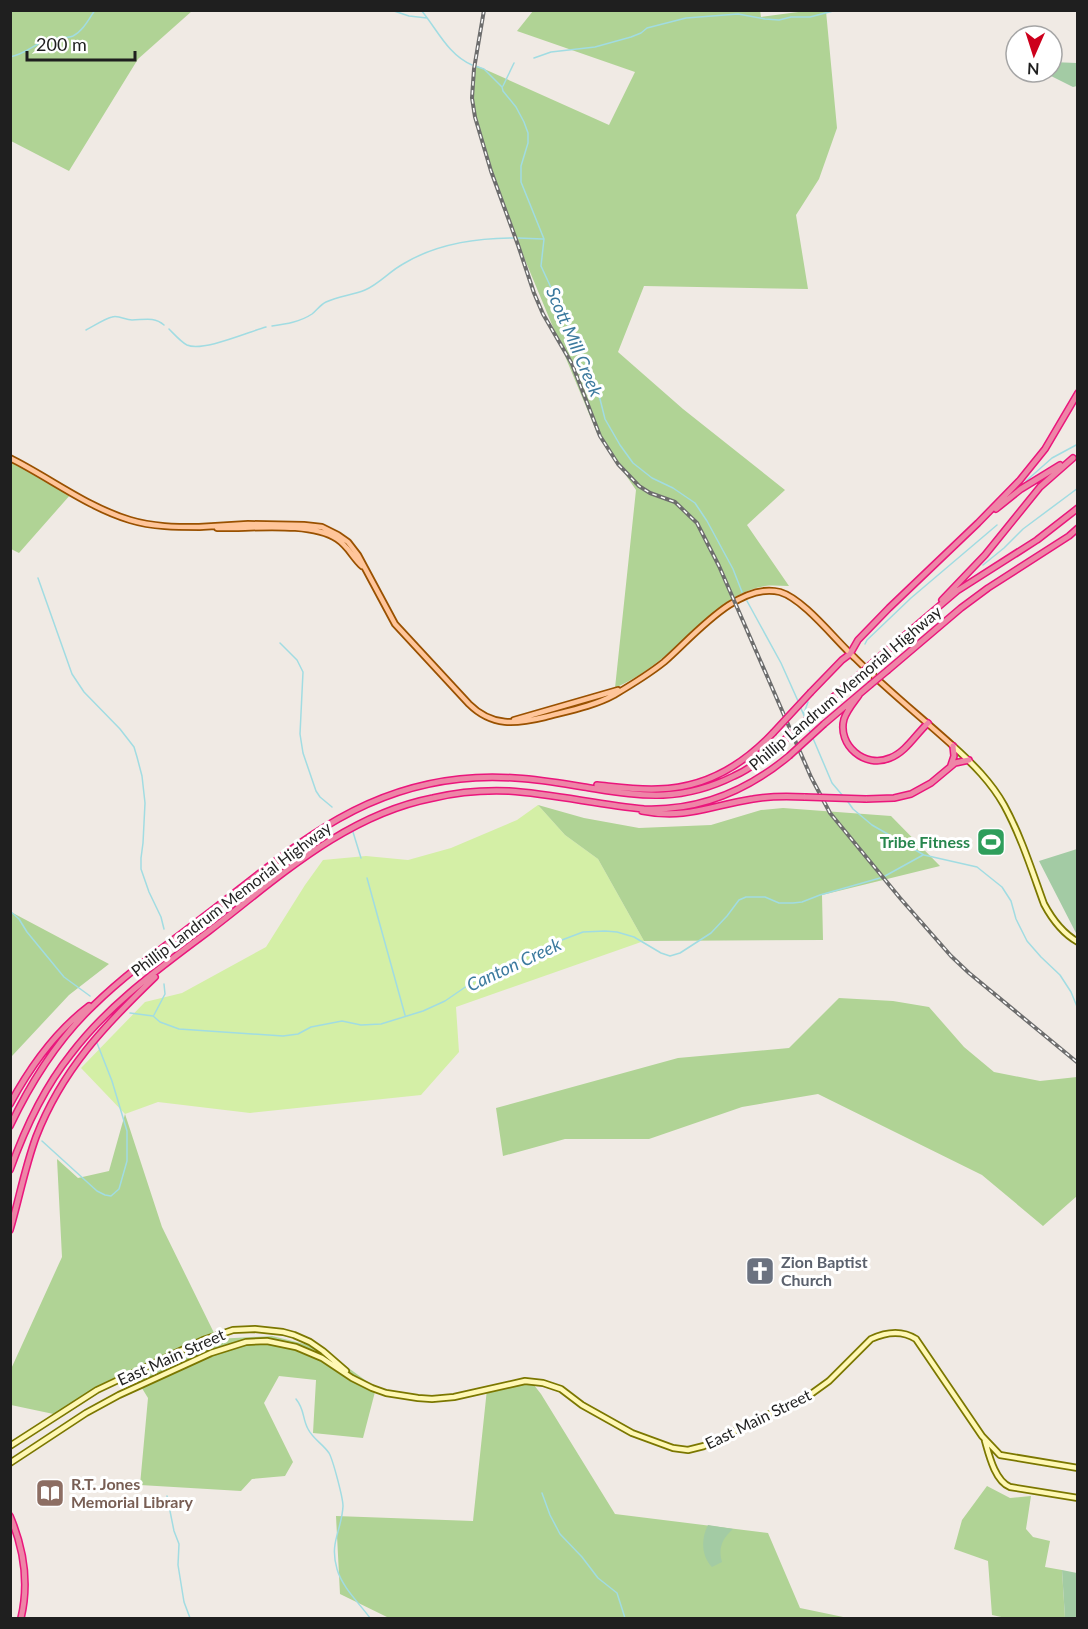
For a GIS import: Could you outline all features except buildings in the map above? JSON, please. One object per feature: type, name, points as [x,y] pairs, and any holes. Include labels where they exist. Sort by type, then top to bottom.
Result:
[{"type":"highway","points":[[560,783],[651,789],[685,787],[705,781],[733,767],[755,752],[850,654],[858,640],[978,523],[1033,465],[1055,433],[1077,393]]},
{"type":"highway","points":[[978,523],[1021,489],[1075,457]]},
{"type":"highway","points":[[922,620],[979,562],[1040,487],[1075,457]]},
{"type":"highway","name":"Phillip Landrum Memorial Highway","points":[[10,1126],[32,1084],[57,1047],[93,1005],[304,840],[341,816],[404,790],[460,778],[503,777],[636,794],[663,795],[711,786],[736,776],[783,741],[957,591],[1037,540],[1077,508]]},
{"type":"highway","name":"Phillip Landrum Memorial Highway","points":[[10,1170],[19,1144],[37,1106],[51,1082],[91,1030],[122,999],[175,957],[318,848],[352,827],[388,810],[435,797],[471,792],[526,793],[617,806],[663,809],[718,798],[765,775],[968,602],[1077,530]]},
{"type":"highway","points":[[859,695],[846,715],[844,731],[848,744],[855,753],[864,758],[880,761],[891,758],[900,752],[928,723]]},
{"type":"highway","points":[[950,766],[954,746]]},
{"type":"highway","points":[[617,806],[672,814],[702,811],[758,798],[894,798],[911,794],[931,783],[950,766],[969,760]]},
{"type":"highway","points":[[10,1230],[35,1140],[64,1081],[84,1051],[108,1023],[175,957]]},
{"type":"highway","points":[[10,1104],[38,1059],[63,1029],[116,985]]},
{"type":"highway","points":[[10,1516],[20,1544],[25,1573],[21,1618]]},
{"type":"main road","points":[[10,458],[111,513],[142,523],[199,527],[298,528],[317,530],[331,535],[339,540],[364,568],[393,620],[429,663],[477,711],[494,720],[525,721],[613,696],[648,674],[720,612],[739,600],[760,592],[778,592],[793,598],[850,654],[969,760],[994,789],[1010,817],[1049,914],[1060,928],[1077,942]]},
{"type":"main road","points":[[841,645],[842,660]]},
{"type":"main road","name":"East Main Street","points":[[10,1446],[97,1389],[203,1340],[234,1330],[262,1330],[294,1335],[310,1342],[368,1386]]},
{"type":"main road","name":"East Main Street","points":[[10,1464],[86,1413],[119,1395],[210,1353],[239,1343],[267,1341],[296,1347],[322,1358],[352,1378],[386,1393],[432,1399],[466,1395],[525,1382],[543,1383],[561,1389],[582,1405],[632,1433],[674,1448],[694,1449],[811,1394],[829,1381],[871,1339],[887,1333],[900,1333],[908,1334],[916,1339],[985,1440],[1000,1455],[1077,1468]]},
{"type":"main road","name":"East Main Street","points":[[985,1440],[991,1461],[1003,1483],[1010,1487],[1077,1498]]},
{"type":"green space","points":[[760,10],[761,17],[806,11],[826,11],[837,128],[819,179],[796,215],[808,289],[644,286],[618,352],[683,409],[785,490],[747,525],[789,586],[765,586],[751,589],[737,596],[724,604],[654,665],[615,688],[636,490],[597,433],[513,231],[472,111],[473,64],[609,125],[635,72],[517,31],[533,11]]},
{"type":"green space","points":[[11,11],[192,11],[138,59],[69,171],[11,141]]},
{"type":"green space","points":[[1064,62],[1077,63],[1077,86],[1073,87],[1064,82]]},
{"type":"green space","points":[[10,458],[20,466],[71,494],[19,553],[11,549]]},
{"type":"green space","points":[[538,805],[565,835],[598,859],[644,941],[456,1007],[459,1052],[421,1095],[250,1113],[158,1102],[125,1114],[81,1068],[145,1002],[182,993],[266,947],[323,860],[366,856],[408,860],[451,848],[517,820]]},
{"type":"green space","points":[[538,805],[584,818],[639,828],[711,825],[761,810],[783,808],[891,816],[940,866],[822,895],[823,940],[644,941],[598,859],[565,835]]},
{"type":"green space","points":[[1078,849],[1077,935],[1039,861]]},
{"type":"green space","points":[[11,912],[109,964],[69,995],[12,1056],[11,1060]]},
{"type":"green space","points":[[839,998],[893,1001],[929,1007],[964,1047],[994,1072],[1040,1081],[1077,1077],[1077,1196],[1043,1226],[982,1175],[818,1094],[742,1107],[649,1139],[565,1139],[503,1156],[496,1108],[678,1058],[789,1048]]},
{"type":"green space","points":[[125,1114],[162,1227],[217,1339],[272,1336],[321,1348],[376,1388],[363,1438],[313,1433],[316,1380],[279,1376],[264,1403],[293,1462],[285,1476],[252,1479],[241,1491],[140,1485],[148,1398],[132,1372],[63,1416],[11,1405],[11,1369],[62,1257],[57,1159],[78,1178],[109,1171]]},
{"type":"green space","points":[[530,1380],[615,1514],[768,1533],[800,1608],[848,1618],[389,1618],[340,1594],[336,1516],[473,1521],[487,1389]]},
{"type":"green space","points":[[987,1486],[1010,1498],[1031,1496],[1026,1529],[1033,1537],[1050,1541],[1045,1567],[1062,1570],[1065,1618],[1006,1618],[992,1615],[988,1561],[954,1549],[962,1520]]},
{"type":"green space","points":[[708,1525],[733,1529],[722,1544],[720,1552],[722,1562],[712,1567],[708,1563],[703,1547]]},
{"type":"green space","points":[[1062,1570],[1077,1573],[1077,1618],[1065,1618]]},
{"type":"waterway","points":[[10,57],[50,39],[77,34],[95,10]]},
{"type":"waterway","points":[[391,10],[409,16],[427,18]]},
{"type":"waterway","name":"Scott Mill Creek","points":[[421,10],[456,55],[472,65]]},
{"type":"waterway","points":[[534,58],[551,52],[595,47],[631,37],[647,28],[686,18],[738,14],[779,20],[791,17],[810,17],[837,10]]},
{"type":"waterway","points":[[503,86],[514,63]]},
{"type":"waterway","name":"Scott Mill Creek","points":[[475,66],[484,69],[502,87],[524,122],[528,133],[528,143],[521,166],[521,182],[544,239],[541,266],[597,387],[605,419],[633,463],[652,478],[673,488],[695,503],[733,569],[742,592]]},
{"type":"waterway","points":[[272,326],[303,319],[326,302],[365,290],[403,264],[429,252],[471,241],[514,238]]},
{"type":"waterway","points":[[518,238],[543,239]]},
{"type":"waterway","points":[[86,330],[106,319],[115,317],[132,320],[152,319],[164,325]]},
{"type":"waterway","points":[[169,329],[187,345],[204,346],[266,327]]},
{"type":"waterway","points":[[1026,481],[1052,458],[1078,444]]},
{"type":"waterway","points":[[983,565],[1023,529],[1078,488]]},
{"type":"waterway","points":[[865,644],[911,598],[997,525]]},
{"type":"waterway","points":[[38,578],[72,674],[84,692],[134,747],[142,776],[145,803],[141,869],[164,929]]},
{"type":"waterway","name":"Scott Mill Creek","points":[[747,601],[781,663],[798,701]]},
{"type":"waterway","points":[[280,643],[297,660],[303,672],[300,734],[303,753],[316,791],[332,807]]},
{"type":"waterway","points":[[804,713],[808,702]]},
{"type":"waterway","name":"Scott Mill Creek","points":[[800,706],[805,718]]},
{"type":"waterway","name":"Scott Mill Creek","points":[[807,722],[810,732]]},
{"type":"waterway","name":"Scott Mill Creek","points":[[812,736],[832,783],[843,796]]},
{"type":"waterway","name":"Canton Creek","points":[[846,799],[853,809],[872,825],[924,855],[977,867],[1002,887],[1011,901],[1016,919],[1027,941],[1060,975],[1078,1009]]},
{"type":"waterway","points":[[353,832],[361,858]]},
{"type":"waterway","name":"Canton Creek","points":[[885,876],[923,855]]},
{"type":"waterway","points":[[367,878],[405,1015]]},
{"type":"waterway","name":"Canton Creek","points":[[130,1013],[153,1016],[160,1022],[179,1029],[283,1036],[298,1034],[311,1027],[342,1021],[361,1025],[381,1024],[423,1011],[445,1001],[477,979],[583,932],[617,932],[634,937],[670,956],[680,953],[711,933],[739,900],[746,897],[765,897],[779,903],[802,902],[880,878]]},
{"type":"waterway","points":[[10,911],[19,919],[64,977],[90,996]]},
{"type":"waterway","points":[[154,1015],[165,994],[164,984]]},
{"type":"waterway","name":"Canton Creek","points":[[42,1141],[97,1191],[111,1196],[119,1189],[127,1161],[127,1131],[112,1081],[97,1043]]},
{"type":"waterway","points":[[296,1399],[310,1433],[329,1453],[340,1488],[343,1506],[334,1551],[339,1576],[370,1618]]},
{"type":"waterway","points":[[542,1493],[560,1534],[598,1578],[617,1593],[625,1618]]},
{"type":"waterway","points":[[167,1496],[179,1544],[178,1565],[184,1602],[190,1618]]},
{"type":"railway","points":[[484,10],[474,69],[472,98],[475,117],[491,171],[534,293],[543,314],[572,364],[600,436],[618,464],[639,486],[650,493],[675,502],[697,523],[719,566],[811,777],[830,813],[951,956],[1078,1063]]},
{"type":"place","name":"Tribe Fitness","points":[[991,842]]},
{"type":"place","name":"Zion Baptist Church","points":[[760,1271]]},
{"type":"place","name":"R.T. Jones Memorial Library","points":[[50,1493]]}]
